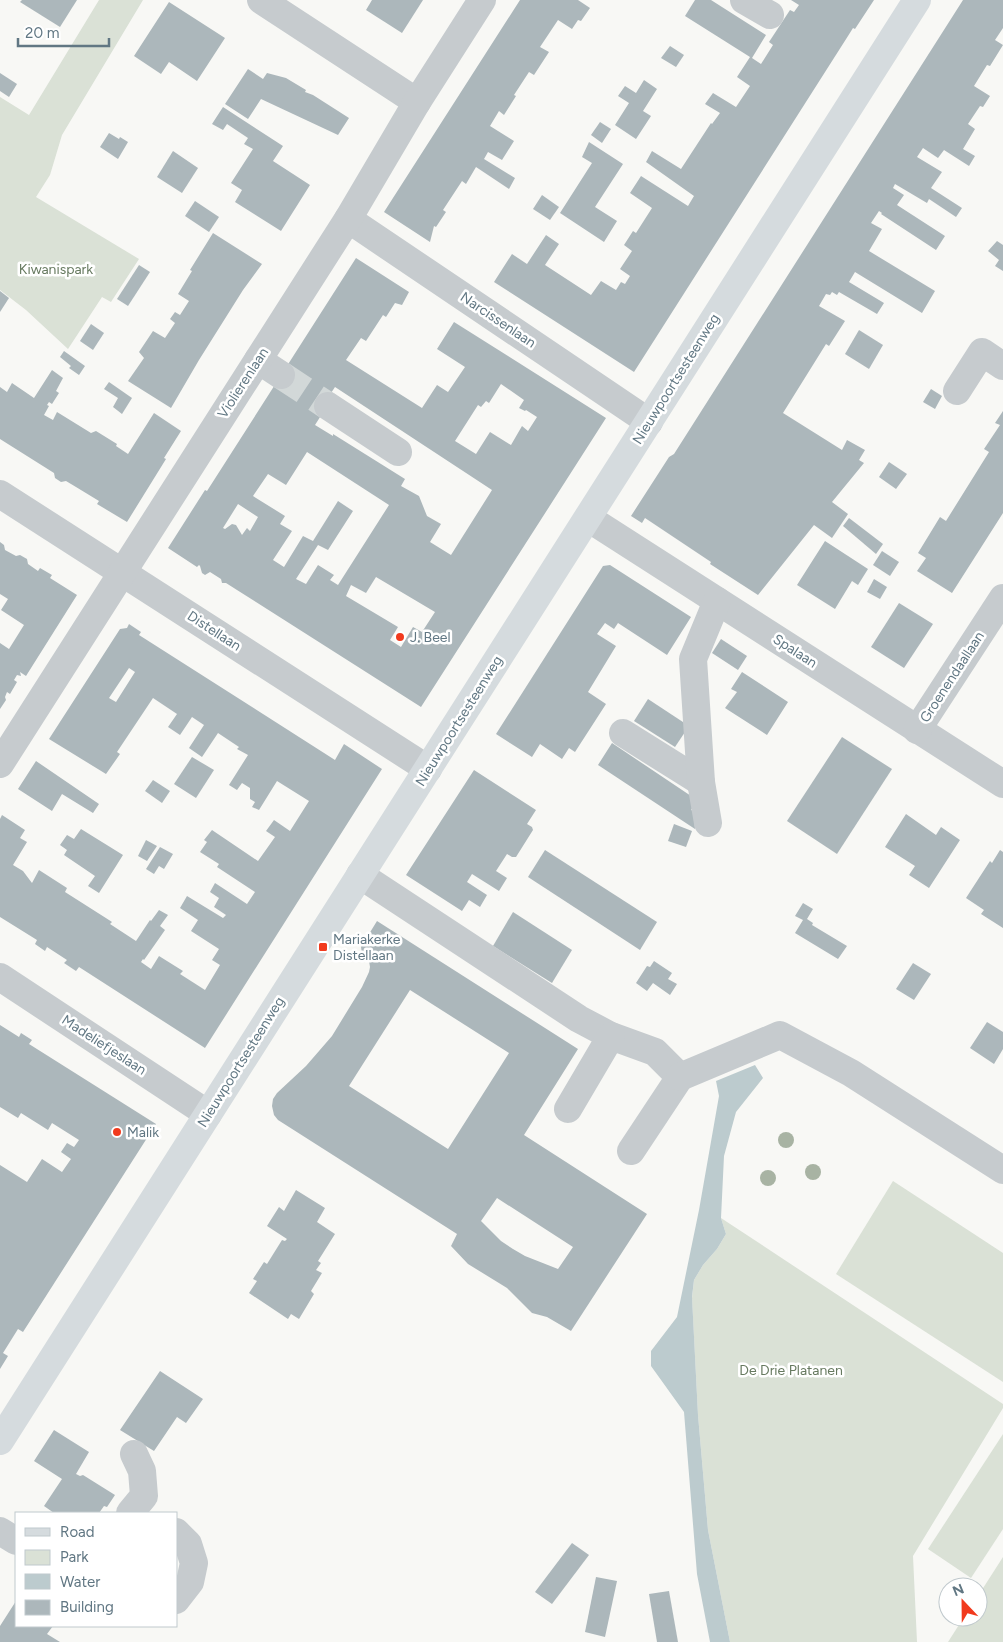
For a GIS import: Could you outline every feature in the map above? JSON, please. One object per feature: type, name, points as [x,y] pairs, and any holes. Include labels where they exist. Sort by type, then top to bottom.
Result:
[{"type":"main road","name":"Nieuwpoortsesteenweg","points":[[0,1441],[917,0]]},
{"type":"street","points":[[261,0],[416,102]]},
{"type":"street","name":"Violierenlaan","points":[[0,764],[348,219],[416,102],[482,0]]},
{"type":"street","name":"Narcissenlaan","points":[[348,219],[649,422]]},
{"type":"street","points":[[957,391],[982,352],[1003,366]]},
{"type":"street","points":[[258,360],[281,375]]},
{"type":"street","points":[[328,406],[398,452]]},
{"type":"street","name":"Distellaan","points":[[0,494],[428,769]]},
{"type":"street","name":"Spalaan","points":[[588,518],[1003,784]]},
{"type":"street","name":"Groenendaallaan","points":[[917,730],[1003,598]]},
{"type":"street","points":[[708,823],[700,782],[693,659],[717,601]]},
{"type":"street","points":[[623,733],[700,782]]},
{"type":"street","points":[[360,875],[579,1020],[611,1036],[655,1052],[680,1077]]},
{"type":"street","name":"Madeliefjeslaan","points":[[0,977],[208,1114]]},
{"type":"street","points":[[568,1109],[611,1036]]},
{"type":"street","points":[[630,1151],[680,1077],[780,1036],[851,1073],[1003,1170]]},
{"type":"street","points":[[134,1454],[142,1471],[144,1496],[134,1512]]},
{"type":"street","points":[[0,1531],[15,1540]]},
{"type":"street","points":[[178,1534],[188,1544],[194,1563],[190,1582],[178,1597]]},
{"type":"green space","name":"Kiwanispark","points":[[99,0],[143,0],[62,135],[50,175],[36,197],[139,259],[111,302],[102,297],[68,349],[26,310],[0,290],[0,97],[29,115]]},
{"type":"green space","points":[[893,1181],[1003,1253],[1003,1382],[836,1274]]},
{"type":"green space","name":"De Drie Platanen","points":[[721,1218],[1003,1404],[1003,1408],[913,1556],[917,1642],[730,1642],[708,1530],[698,1415],[692,1298],[694,1280],[726,1234]]},
{"type":"green space","points":[[1003,1434],[1003,1529],[972,1577],[928,1549]]},
{"type":"green space","points":[[1003,1557],[1003,1642],[948,1642],[958,1627],[988,1627],[988,1580]]},
{"type":"water","points":[[755,1065],[763,1078],[736,1112],[724,1156],[721,1218],[726,1234],[694,1280],[692,1297],[698,1415],[708,1530],[730,1642],[710,1642],[697,1574],[684,1412],[651,1366],[651,1351],[677,1317],[699,1210],[719,1096],[716,1081]]},
{"type":"building","points":[[22,0],[77,0],[60,27],[20,2]]},
{"type":"building","points":[[372,0],[423,0],[402,33],[366,10]]},
{"type":"building","points":[[520,0],[578,0],[590,8],[581,21],[578,20],[572,29],[558,20],[540,47],[549,52],[534,75],[529,72],[504,115],[499,111],[490,126],[514,141],[502,160],[488,152],[484,159],[515,178],[509,189],[476,167],[466,184],[462,181],[443,210],[446,212],[436,227],[434,226],[430,242],[384,212]]},
{"type":"building","points":[[695,0],[711,0],[766,35],[752,58],[761,64],[773,45],[769,42],[790,10],[794,12],[799,5],[791,0],[874,0],[855,29],[853,28],[634,372],[494,282],[512,254],[527,264],[546,235],[559,244],[545,265],[591,295],[601,281],[616,290],[621,282],[625,284],[630,276],[620,269],[632,251],[624,245],[633,231],[636,233],[652,208],[630,193],[641,176],[688,206],[694,196],[646,162],[652,151],[681,169],[711,123],[720,113],[705,104],[713,93],[736,107],[750,86],[737,77],[750,57],[685,16]]},
{"type":"building","points":[[963,0],[1003,0],[1003,28],[995,40],[1003,45],[990,66],[987,65],[974,86],[990,96],[983,107],[980,106],[968,124],[975,129],[963,149],[975,156],[969,166],[944,150],[938,158],[923,148],[917,157],[942,172],[931,188],[962,208],[956,217],[929,199],[927,203],[895,184],[893,188],[904,195],[897,205],[945,236],[936,250],[879,211],[871,223],[882,229],[869,251],[935,291],[922,313],[855,272],[849,282],[884,303],[877,314],[839,292],[837,295],[832,292],[830,295],[826,294],[819,306],[845,321],[829,346],[826,344],[783,413],[842,450],[847,440],[865,450],[859,460],[864,463],[832,502],[848,514],[832,538],[814,525],[758,595],[645,518],[642,523],[631,516],[669,457],[674,454]]},
{"type":"building","points":[[169,2],[225,38],[197,81],[169,62],[161,74],[134,56]]},
{"type":"building","points":[[670,46],[684,55],[676,67],[661,58]]},
{"type":"building","points":[[248,69],[263,79],[267,73],[286,78],[306,90],[305,92],[349,118],[338,135],[261,99],[248,119],[225,104]]},
{"type":"building","points":[[0,73],[17,84],[9,97],[0,91]]},
{"type":"building","points":[[644,80],[657,89],[643,111],[651,116],[636,139],[615,125],[629,103],[618,96],[625,86],[636,93]]},
{"type":"building","points":[[223,107],[283,146],[273,161],[310,185],[281,231],[235,202],[242,190],[231,183],[253,149],[244,144],[248,138],[227,124],[223,130],[212,124]]},
{"type":"building","points":[[600,122],[611,129],[602,143],[591,135]]},
{"type":"building","points":[[109,133],[128,142],[118,159],[100,147]]},
{"type":"building","points":[[589,142],[623,164],[595,207],[617,221],[604,242],[560,213],[592,163],[582,157]]},
{"type":"building","points":[[173,151],[198,168],[182,193],[157,177]]},
{"type":"building","points":[[542,195],[559,207],[550,220],[533,209]]},
{"type":"building","points":[[195,201],[219,217],[209,232],[185,216]]},
{"type":"building","points":[[213,233],[262,264],[243,290],[171,408],[128,381],[144,358],[139,352],[153,331],[165,338],[175,323],[170,319],[175,312],[180,315],[189,301],[178,294],[192,271],[190,270]]},
{"type":"building","points":[[997,241],[1003,245],[1003,271],[995,266],[999,260],[988,251]]},
{"type":"building","points":[[356,258],[409,292],[402,305],[395,303],[386,317],[383,315],[366,341],[361,338],[346,360],[422,408],[437,385],[448,392],[465,367],[437,349],[454,322],[606,418],[421,707],[226,583],[222,583],[221,579],[210,572],[205,575],[202,573],[199,565],[197,567],[168,548],[205,490],[207,491]],"holes":[[[501,384],[524,400],[519,408],[537,417],[528,431],[522,426],[511,445],[490,432],[476,454],[455,441],[478,405],[481,407],[486,401],[489,403]],[[335,387],[492,490],[451,555],[430,542],[441,524],[427,516],[419,496],[401,486],[405,479],[333,434],[333,436],[315,425],[334,395],[331,393]],[[307,452],[389,505],[338,585],[330,580],[334,575],[318,565],[306,584],[296,579],[318,545],[328,550],[353,511],[338,501],[313,541],[303,536],[284,567],[273,560],[292,531],[280,524],[285,516],[253,496],[268,474],[286,485]],[[238,504],[258,517],[250,531],[247,528],[242,535],[236,525],[232,524],[225,529],[223,528]],[[376,577],[435,612],[422,632],[413,627],[401,647],[390,640],[398,627],[346,596],[351,585],[366,593]]]},
{"type":"building","points":[[139,265],[150,272],[128,306],[117,299]]},
{"type":"building","points":[[0,291],[9,298],[0,312]]},
{"type":"building","points":[[91,324],[104,333],[93,350],[80,341]]},
{"type":"building","points":[[859,330],[883,345],[869,369],[845,354]]},
{"type":"building","points":[[64,351],[85,366],[79,375],[69,368],[71,366],[60,357]]},
{"type":"building","points":[[52,370],[63,378],[56,391],[59,393],[52,404],[49,402],[44,415],[53,420],[57,412],[91,433],[96,431],[117,444],[116,446],[128,454],[154,413],[181,431],[127,522],[97,504],[99,501],[76,487],[66,481],[61,482],[55,478],[54,473],[0,439],[0,387],[7,392],[12,383],[34,398]]},
{"type":"building","points":[[109,382],[132,398],[122,414],[113,407],[118,398],[104,389]]},
{"type":"building","points":[[931,389],[942,396],[935,409],[923,402]]},
{"type":"building","points":[[1003,411],[1003,513],[952,593],[917,571],[926,558],[918,553],[940,517],[946,521],[989,452],[984,449],[1000,425],[995,423]]},
{"type":"building","points":[[889,462],[907,474],[896,489],[879,477]]},
{"type":"building","points":[[849,518],[883,544],[876,554],[843,526]]},
{"type":"building","points":[[825,541],[868,569],[858,585],[852,581],[835,609],[797,585]]},
{"type":"building","points":[[0,542],[4,545],[5,550],[27,559],[28,564],[38,571],[40,568],[52,575],[50,578],[77,595],[26,676],[20,672],[21,676],[17,675],[14,680],[17,682],[10,694],[7,692],[6,700],[0,709],[0,643],[9,649],[24,625],[1,610],[8,599],[0,594]]},
{"type":"building","points":[[882,551],[899,562],[890,576],[873,565]]},
{"type":"building","points":[[610,565],[691,617],[667,655],[618,623],[614,629],[605,623],[597,634],[616,646],[588,692],[606,704],[575,752],[569,748],[562,759],[540,744],[532,757],[496,734],[603,566]]},
{"type":"building","points":[[874,579],[887,587],[880,599],[867,592]]},
{"type":"building","points":[[899,603],[933,624],[904,668],[871,647]]},
{"type":"building","points":[[129,624],[141,632],[139,635],[335,760],[344,744],[382,769],[205,1048],[79,967],[76,971],[64,963],[67,960],[47,947],[45,951],[35,944],[37,940],[0,917],[0,819],[2,815],[25,830],[20,838],[27,842],[13,865],[23,871],[32,883],[39,870],[67,888],[65,892],[112,922],[110,924],[136,941],[159,910],[168,915],[160,926],[165,930],[141,962],[151,969],[159,956],[183,971],[180,974],[205,990],[220,965],[212,960],[219,949],[191,931],[198,920],[180,908],[187,896],[223,918],[226,915],[214,907],[219,898],[210,892],[215,883],[247,904],[255,892],[217,867],[219,864],[200,852],[207,842],[204,840],[212,830],[258,861],[275,837],[266,831],[274,820],[290,831],[309,801],[277,781],[259,810],[252,807],[255,802],[250,799],[250,788],[242,783],[237,790],[229,785],[248,755],[237,749],[239,747],[218,733],[202,757],[189,748],[204,725],[192,717],[180,735],[168,727],[177,714],[153,698],[117,752],[120,754],[106,774],[49,739],[120,629],[127,628]],"holes":[[[129,668],[135,672],[116,702],[109,698]]]},
{"type":"building","points":[[721,639],[747,656],[738,670],[712,653]]},
{"type":"building","points":[[742,672],[788,702],[767,735],[725,708],[737,692],[731,689]]},
{"type":"building","points":[[648,699],[689,726],[675,747],[634,721]]},
{"type":"building","points":[[842,737],[892,769],[837,854],[787,821]]},
{"type":"building","points":[[612,743],[697,800],[691,810],[694,811],[695,829],[598,765]]},
{"type":"building","points":[[192,757],[214,770],[196,798],[174,784]]},
{"type":"building","points":[[36,761],[99,804],[93,813],[62,794],[52,811],[18,789]]},
{"type":"building","points":[[474,770],[536,810],[527,824],[533,830],[516,857],[507,854],[496,871],[507,878],[499,891],[472,874],[467,882],[487,895],[480,907],[469,900],[462,911],[406,875]]},
{"type":"building","points":[[153,780],[170,791],[162,803],[145,791]]},
{"type":"building","points":[[906,814],[936,835],[941,827],[960,840],[929,888],[909,875],[915,866],[885,847]]},
{"type":"building","points":[[674,824],[692,831],[686,847],[668,841]]},
{"type":"building","points":[[81,829],[123,855],[99,893],[88,886],[95,876],[64,855],[67,850],[60,845],[67,835],[74,839]]},
{"type":"building","points":[[146,840],[157,846],[147,861],[138,856]]},
{"type":"building","points":[[160,847],[173,854],[164,869],[159,866],[154,874],[146,869]]},
{"type":"building","points":[[545,850],[657,922],[640,950],[528,877]]},
{"type":"building","points":[[1000,850],[1003,852],[1003,928],[981,914],[984,910],[966,898],[990,861],[992,863]]},
{"type":"building","points":[[803,903],[813,909],[807,919],[813,923],[812,925],[847,946],[838,959],[795,933],[803,920],[795,916]]},
{"type":"building","points":[[513,912],[572,950],[552,983],[493,946]]},
{"type":"building","points":[[377,921],[578,1049],[524,1135],[647,1214],[571,1331],[547,1317],[532,1313],[507,1288],[468,1264],[451,1246],[457,1234],[278,1120],[274,1115],[272,1106],[273,1099],[277,1093],[306,1066],[332,1036],[362,987],[370,967],[369,961],[362,954],[361,947]],"holes":[[[410,990],[509,1053],[448,1149],[349,1086]],[[497,1198],[573,1247],[558,1269],[525,1256],[513,1249],[501,1241],[481,1221]]]},
{"type":"building","points":[[654,961],[672,973],[668,979],[677,984],[670,995],[653,983],[647,991],[636,983],[647,966],[650,967]]},
{"type":"building","points":[[913,963],[931,974],[914,1000],[896,989]]},
{"type":"building","points":[[987,1022],[1003,1032],[1003,1049],[994,1064],[970,1048]]},
{"type":"building","points":[[0,1025],[19,1037],[21,1033],[32,1040],[29,1044],[156,1124],[23,1332],[18,1329],[3,1353],[8,1356],[0,1369],[0,1165],[27,1182],[42,1159],[62,1172],[71,1159],[61,1152],[67,1143],[74,1147],[79,1140],[52,1123],[48,1130],[21,1113],[18,1118],[0,1107]]},
{"type":"building","points":[[296,1190],[325,1208],[317,1222],[335,1234],[318,1261],[321,1263],[316,1270],[322,1273],[311,1291],[314,1294],[299,1319],[291,1314],[288,1319],[249,1293],[257,1281],[253,1279],[264,1262],[267,1264],[282,1240],[285,1241],[287,1239],[267,1226],[279,1207],[284,1211]]},
{"type":"building","points":[[160,1371],[203,1399],[186,1423],[177,1417],[154,1451],[120,1430]]},
{"type":"building","points":[[54,1430],[89,1452],[76,1474],[83,1475],[115,1495],[107,1507],[104,1506],[100,1512],[53,1512],[44,1506],[62,1479],[34,1461]]},
{"type":"building","points":[[572,1543],[589,1555],[552,1604],[535,1592]]},
{"type":"building","points":[[596,1577],[617,1581],[605,1637],[585,1632]]},
{"type":"building","points":[[669,1591],[678,1642],[657,1642],[649,1594]]},
{"type":"building","points":[[15,1603],[15,1627],[52,1627],[47,1634],[60,1642],[0,1642],[0,1626]]},
{"type":"tunnel","points":[[281,375],[328,406]]},
{"type":"place","name":"J. Beel","points":[[400,637]]},
{"type":"place","name":"Mariakerke Distellaan","points":[[323,947]]},
{"type":"place","name":"Malik","points":[[117,1132]]}]
